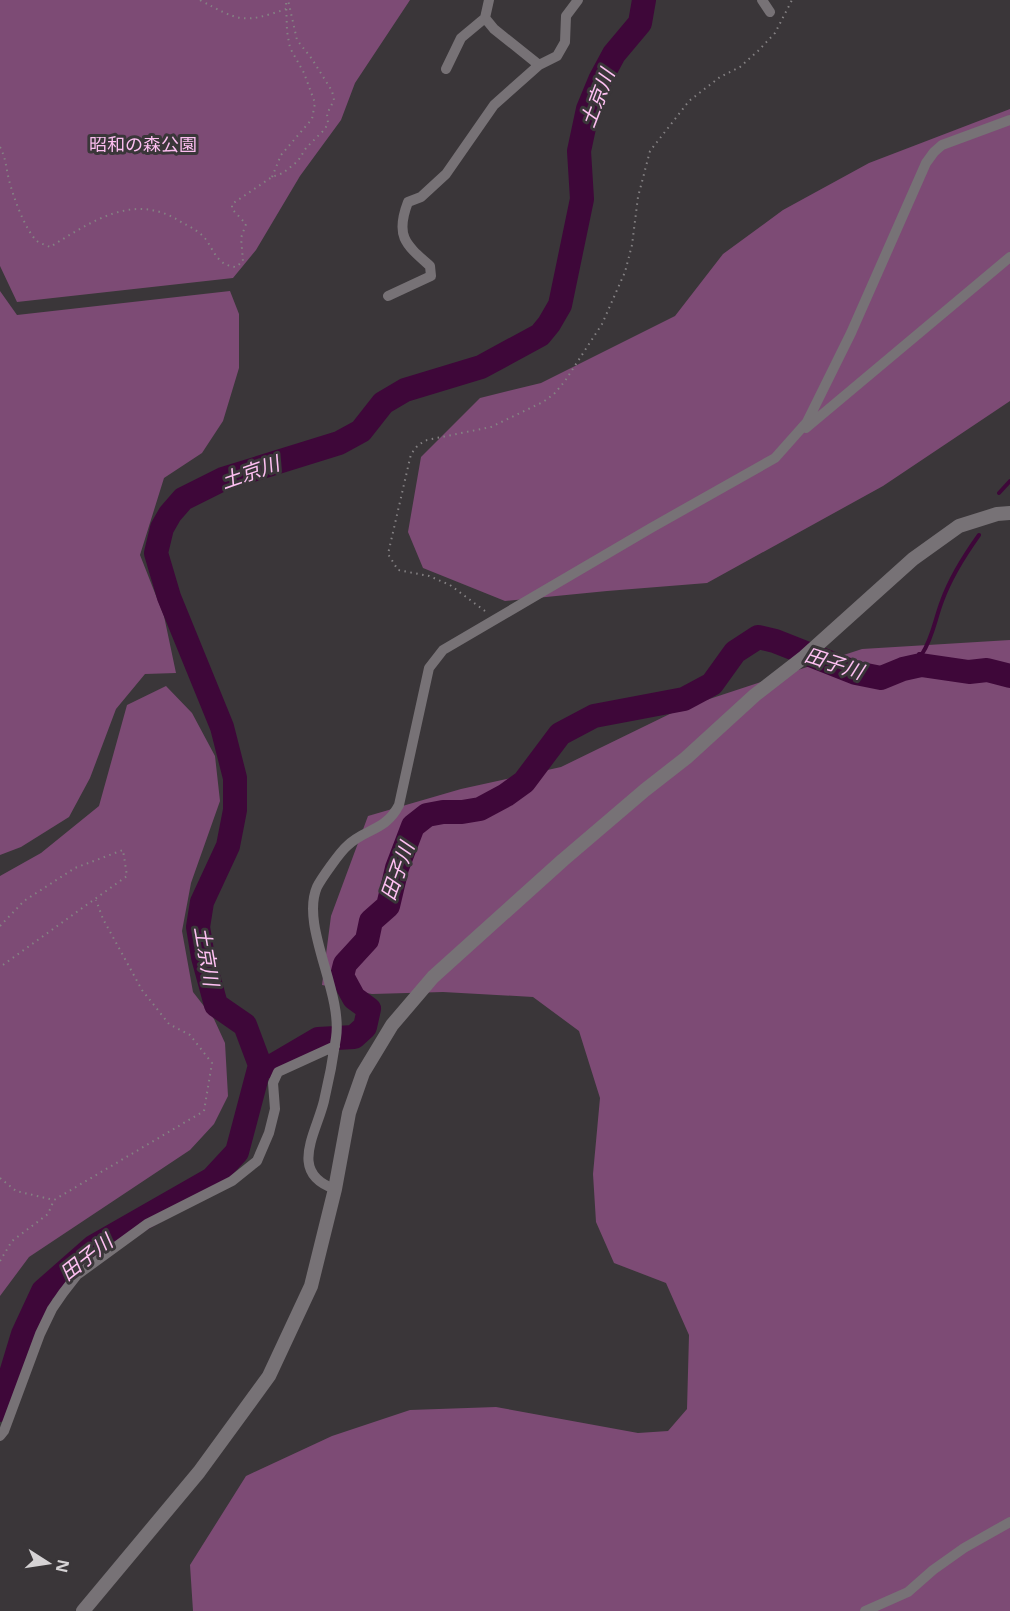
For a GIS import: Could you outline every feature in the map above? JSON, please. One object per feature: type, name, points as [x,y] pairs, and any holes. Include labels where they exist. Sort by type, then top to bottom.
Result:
[{"type":"street","points":[[446,69],[461,38],[485,18],[489,0]]},
{"type":"street","points":[[388,296],[431,276],[430,266],[408,246],[403,237],[403,215],[408,202],[422,197],[446,174],[494,105],[539,65],[557,56],[565,42],[566,16],[578,0]]},
{"type":"street","points":[[762,0],[770,12]]},
{"type":"street","points":[[485,18],[494,29],[539,65]]},
{"type":"street","points":[[335,1189],[313,1178],[308,1161],[311,1140],[324,1102],[338,1028],[313,908],[317,887],[347,845],[389,822],[399,805],[429,668],[443,650],[776,458],[807,422],[846,343],[926,164],[934,152],[942,145],[1010,120]]},
{"type":"street","points":[[792,440],[1010,257]]},
{"type":"street","points":[[83,1611],[199,1472],[269,1376],[311,1286],[335,1189],[349,1113],[363,1073],[392,1025],[433,977],[616,814],[686,758],[755,694],[804,657],[913,559],[959,526],[997,514],[1010,513]]},
{"type":"street","points":[[0,1436],[4,1431],[40,1334],[52,1309],[77,1275],[147,1224],[232,1181],[257,1161],[269,1133],[275,1109],[273,1083],[278,1072],[335,1044]]},
{"type":"street","points":[[865,1611],[908,1592],[933,1570],[964,1548],[1010,1521]]},
{"type":"path","points":[[200,0],[236,18],[257,19],[286,9]]},
{"type":"path","points":[[272,177],[280,155],[312,118],[315,103],[304,73],[290,48],[287,0]]},
{"type":"path","points":[[0,147],[5,156],[9,180],[23,218],[39,243],[50,247],[109,214],[136,208],[167,213],[178,219],[202,235],[221,263],[236,267],[243,261],[241,238],[246,224],[232,209],[232,204],[272,177],[283,173],[298,161],[306,148],[325,129],[328,123],[327,114],[334,100],[332,91],[297,40],[287,0]]},
{"type":"path","points":[[493,621],[483,610],[450,585],[429,576],[398,570],[388,554],[411,454],[418,445],[427,440],[491,427],[543,402],[554,394],[565,381],[602,324],[625,272],[632,245],[638,197],[650,151],[689,101],[720,77],[740,68],[775,33],[792,0]]},
{"type":"path","points":[[0,926],[24,901],[75,868],[123,850],[127,876],[0,967]]},
{"type":"path","points":[[0,1261],[12,1241],[48,1214],[54,1200],[204,1112],[212,1063],[190,1035],[169,1024],[142,990],[103,919],[96,900]]},
{"type":"path","points":[[0,1178],[16,1191],[54,1200]]},
{"type":"green space","name":"昭和の森公園","points":[[0,0],[410,0],[355,83],[341,120],[300,176],[256,250],[233,278],[17,302],[0,266]]},
{"type":"green space","points":[[1010,109],[1010,401],[883,486],[707,583],[505,601],[423,568],[408,532],[421,457],[480,398],[541,383],[675,316],[723,254],[783,210],[869,163]]},
{"type":"green space","points":[[0,291],[17,315],[230,291],[239,314],[239,368],[223,421],[202,453],[164,478],[140,555],[164,616],[176,673],[145,674],[116,709],[90,778],[69,817],[21,847],[0,855]]},
{"type":"green space","points":[[1010,640],[1010,1611],[193,1611],[190,1565],[246,1476],[332,1436],[410,1410],[496,1407],[638,1433],[668,1431],[687,1409],[689,1335],[666,1283],[614,1263],[596,1222],[593,1174],[600,1098],[579,1031],[533,997],[443,992],[372,994],[322,985],[331,916],[368,816],[461,789],[561,767],[682,708],[862,649]]},
{"type":"green space","points":[[166,686],[192,713],[215,756],[220,801],[191,883],[182,931],[193,992],[214,1019],[225,1043],[228,1096],[214,1124],[190,1150],[29,1257],[0,1296],[0,876],[41,853],[99,806],[127,705]]},
{"type":"waterway","name":"土京川","points":[[260,1065],[245,1025],[216,1005],[203,957],[198,927],[202,902],[228,846],[235,810],[235,778],[222,727],[169,597],[156,553],[162,528],[183,499],[223,479],[339,443],[361,431],[383,403],[405,390],[481,367],[540,335],[560,305],[582,199],[579,151],[588,109],[614,54],[640,23],[644,0]]},
{"type":"waterway","points":[[999,493],[1010,481]]},
{"type":"waterway","points":[[914,666],[919,654],[922,654],[929,641],[949,583],[979,535]]},
{"type":"waterway","name":"田子川","points":[[260,1065],[272,1066],[318,1039],[354,1037],[365,1027],[369,1009],[354,998],[342,976],[345,964],[367,940],[371,921],[388,906],[397,868],[413,826],[427,815],[480,809],[506,795],[524,782],[560,734],[594,716],[684,699],[712,684],[735,652],[758,637],[775,641],[856,673],[881,678],[921,665],[969,672],[987,670],[1010,676]]},
{"type":"waterway","name":"田子川","points":[[0,1410],[23,1334],[43,1291],[93,1247],[212,1179],[237,1152],[260,1065]]}]
